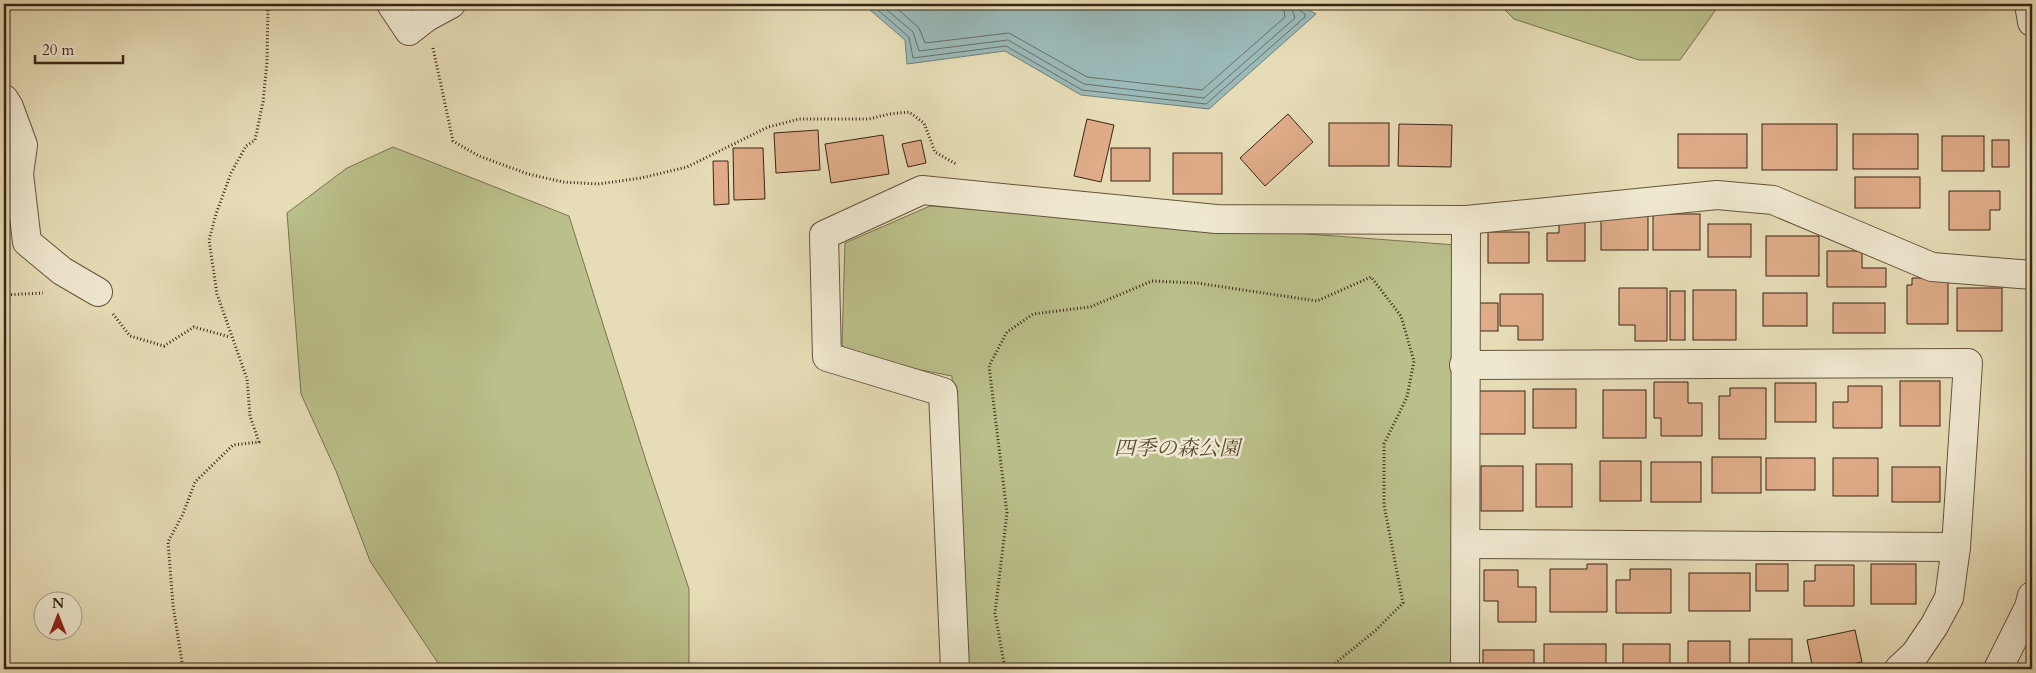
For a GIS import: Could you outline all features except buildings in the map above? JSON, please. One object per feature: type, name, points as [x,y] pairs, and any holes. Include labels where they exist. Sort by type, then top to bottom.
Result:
[{"type":"street","points":[[391,4],[409,31],[427,17],[451,4]]},
{"type":"street","points":[[2029,4],[2032,22]]},
{"type":"street","points":[[4,99],[9,107],[22,145],[19,174],[27,242],[62,271],[98,292]]},
{"type":"street","points":[[955,669],[943,392],[827,358],[824,235],[922,190],[1216,219],[1466,220],[1717,195],[1773,200],[1932,267],[2032,275]]},
{"type":"street","points":[[1465,669],[1464,365],[1466,220]]},
{"type":"street","points":[[1464,365],[1968,363],[1956,547],[1949,598],[1934,626],[1915,654],[1899,669]]},
{"type":"street","points":[[1466,544],[1956,547]]},
{"type":"street","points":[[1998,669],[2032,596]]},
{"type":"path","points":[[183,669],[173,605],[168,542],[183,514],[195,482],[232,445],[259,442],[250,416],[247,379],[230,337],[216,294],[209,240],[231,172],[246,146],[255,140],[263,102],[267,62],[268,4]]},
{"type":"path","points":[[427,17],[453,142],[479,156],[528,174],[563,182],[598,184],[641,178],[687,167],[768,127],[799,119],[869,119],[909,112],[924,122],[935,152],[963,167]]},
{"type":"path","points":[[1005,669],[995,613],[1006,513],[989,366],[1006,332],[1033,314],[1090,308],[1152,281],[1197,283],[1317,301],[1371,277],[1401,316],[1414,361],[1407,397],[1384,444],[1384,505],[1403,603],[1375,631],[1328,669]]},
{"type":"path","points":[[98,292],[130,336],[164,346],[194,327],[230,337]]},
{"type":"path","points":[[4,295],[51,293]]},
{"type":"green space","points":[[1499,4],[1720,4],[1680,60],[1639,60],[1514,19]]},
{"type":"green space","points":[[393,147],[569,216],[647,464],[689,589],[689,669],[442,669],[370,561],[336,471],[301,394],[287,213],[347,168]]},
{"type":"green space","name":"四季の森公園","points":[[930,206],[1456,245],[1453,669],[967,669],[952,376],[853,357],[842,345],[845,243]]},
{"type":"water","points":[[863,4],[1298,4],[1316,14],[1209,109],[1081,95],[1005,51],[907,64],[905,40]]}]
